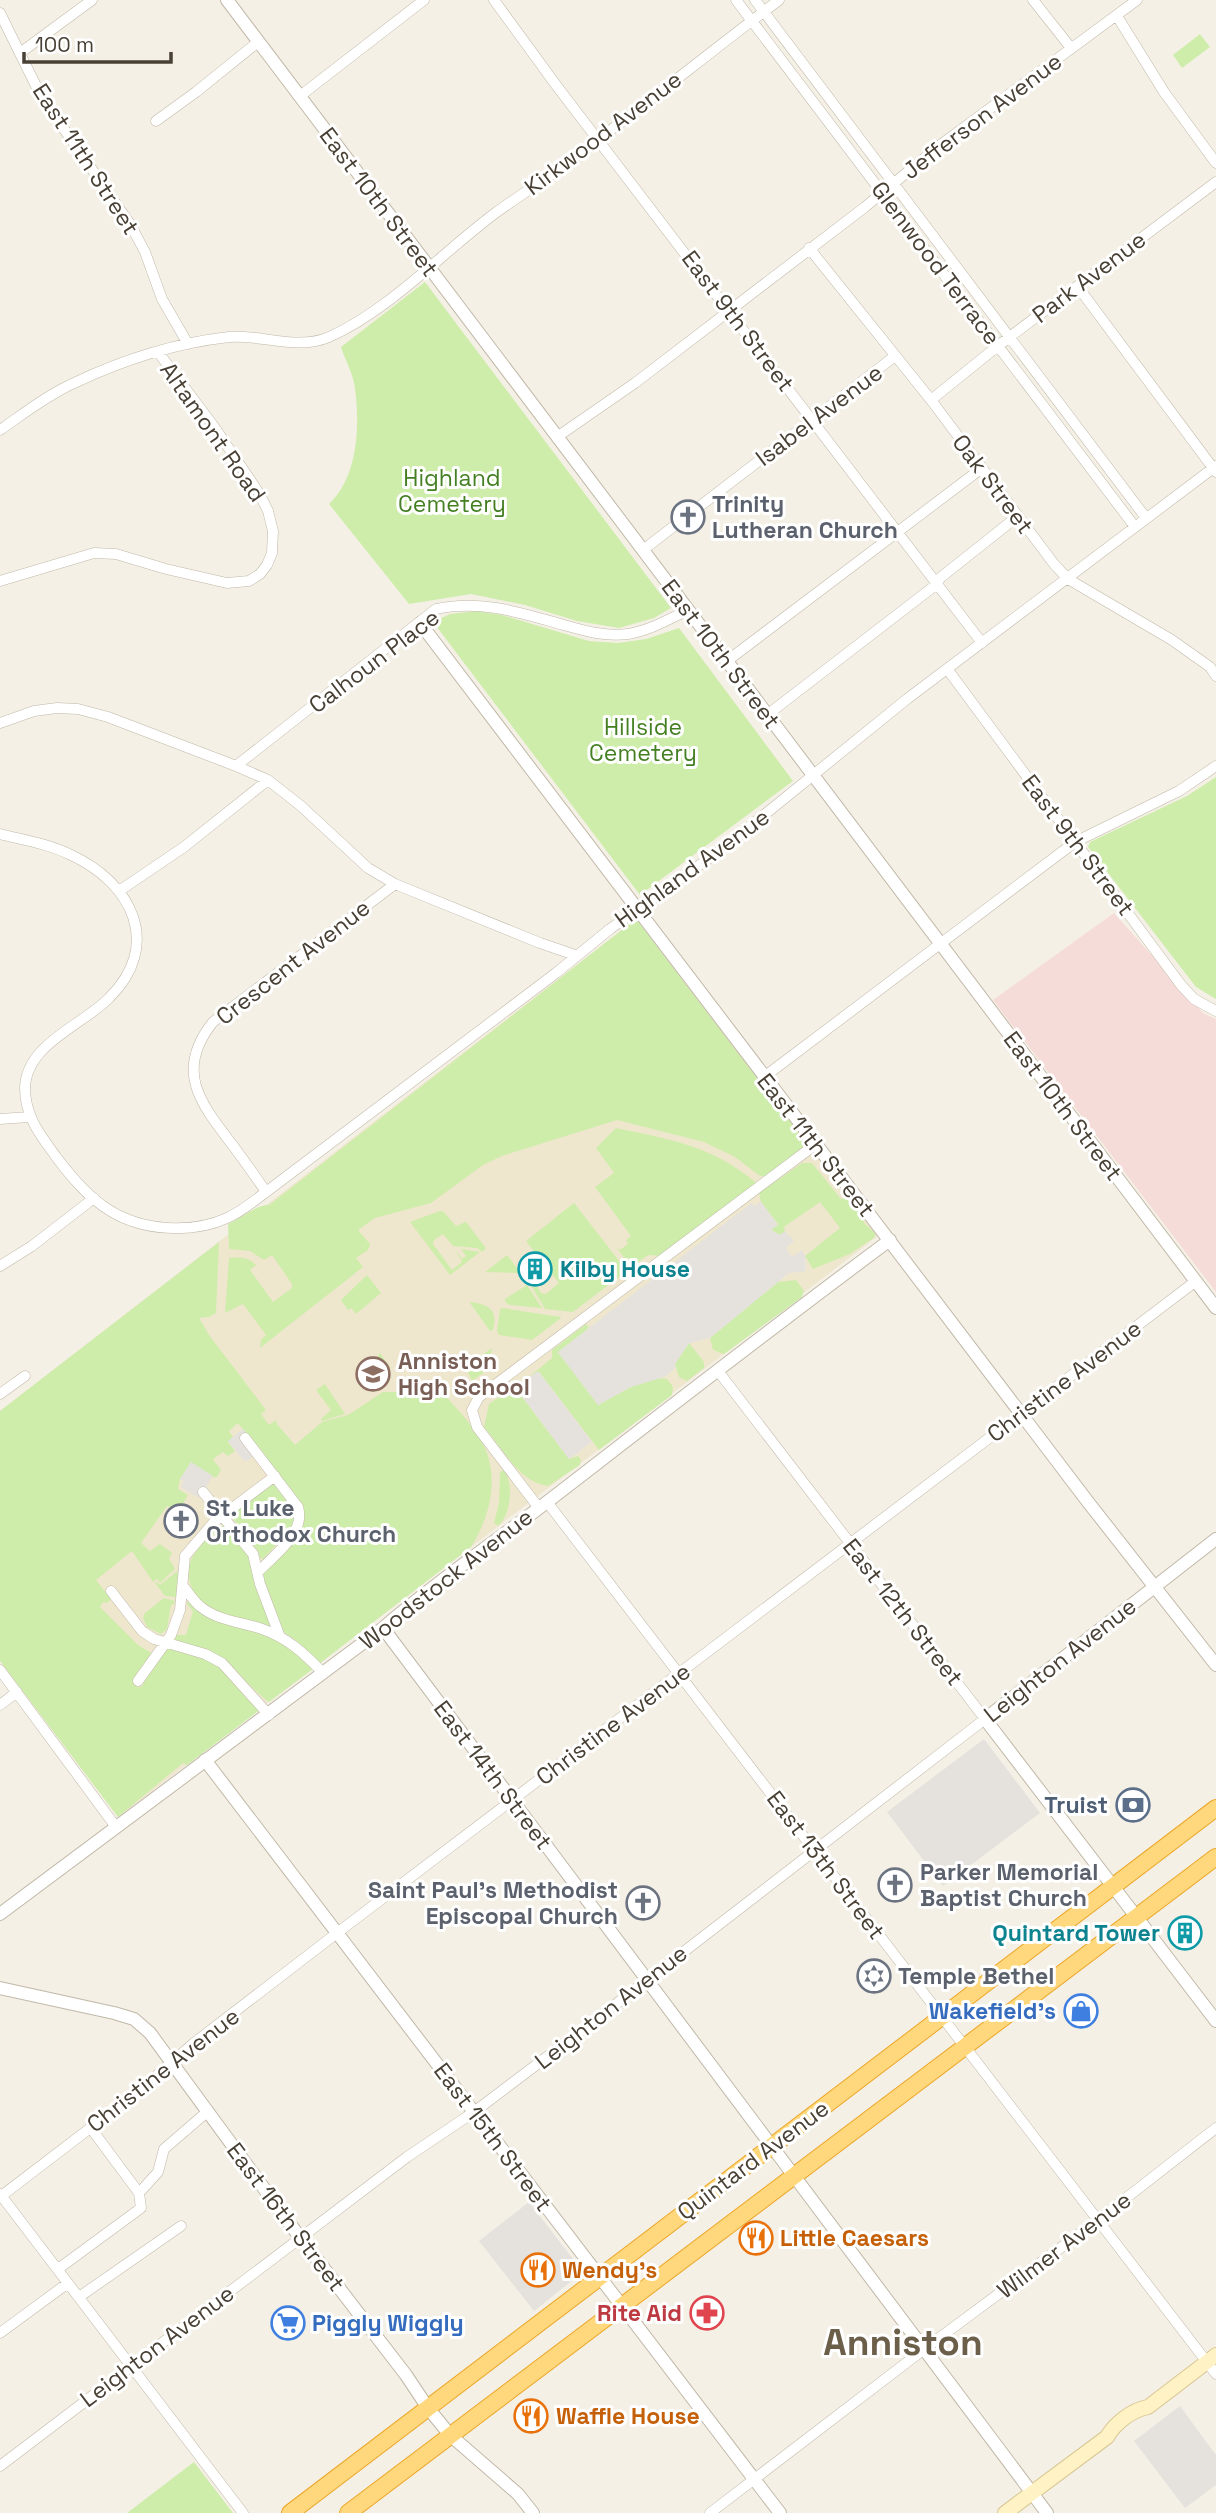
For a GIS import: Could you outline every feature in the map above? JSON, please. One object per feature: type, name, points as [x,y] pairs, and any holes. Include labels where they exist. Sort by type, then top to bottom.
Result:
[{"type":"highway","name":"Quintard Avenue","points":[[290,2513],[1216,1808]]},
{"type":"highway","name":"Quintard Avenue","points":[[348,2513],[1216,1857]]},
{"type":"main road","points":[[1006,2513],[1107,2437],[1118,2434],[1141,2418],[1148,2407],[1213,2364]]},
{"type":"street","points":[[20,53],[92,0]]},
{"type":"street","name":"East 10th Street","points":[[227,0],[1216,1308]]},
{"type":"street","points":[[300,96],[424,0]]},
{"type":"street","name":"East 9th Street","points":[[494,0],[982,643]]},
{"type":"street","name":"Glenwood Terrace","points":[[736,0],[1135,527]]},
{"type":"street","name":"Glenwood Terrace","points":[[755,0],[1146,518]]},
{"type":"street","name":"Kirkwood Avenue","points":[[0,430],[71,384],[158,352],[230,337],[257,336],[296,342],[327,338],[357,322],[779,0]]},
{"type":"street","points":[[1033,0],[1072,48]]},
{"type":"street","name":"Jefferson Avenue","points":[[557,437],[635,383],[866,207],[939,146],[1137,0]]},
{"type":"street","name":"East 11th Street","points":[[0,13],[41,96],[130,225],[145,252],[162,299],[188,344]]},
{"type":"street","points":[[1117,16],[1164,92],[1216,163]]},
{"type":"street","points":[[156,121],[258,42]]},
{"type":"street","name":"Park Avenue","points":[[931,400],[999,345],[1216,182]]},
{"type":"street","name":"Oak Street","points":[[809,248],[931,400],[1068,579],[1140,619],[1214,668]]},
{"type":"street","points":[[955,287],[966,278]]},
{"type":"street","points":[[1078,287],[1215,469]]},
{"type":"street","name":"Altamont Road","points":[[0,581],[94,553],[116,554],[228,583],[249,580],[260,574],[267,565],[272,553],[273,531],[268,511],[259,493],[158,352]]},
{"type":"street","name":"Isabel Avenue","points":[[643,550],[895,356]]},
{"type":"street","points":[[1073,444],[1084,436]]},
{"type":"street","points":[[727,661],[982,468]]},
{"type":"street","name":"Highland Avenue","points":[[29,1117],[75,1181],[94,1199],[118,1215],[169,1228],[191,1228],[213,1223],[240,1211],[575,955],[722,849],[982,643],[1215,469]]},
{"type":"street","points":[[767,715],[937,584],[940,578],[1018,516]]},
{"type":"street","name":"Calhoun Place","points":[[236,766],[436,609],[484,605],[607,635],[630,634],[653,628],[688,610]]},
{"type":"street","name":"East 11th Street","points":[[420,623],[764,1077],[1216,1665]]},
{"type":"street","name":"East 9th Street","points":[[948,670],[1181,985],[1194,999],[1216,1012]]},
{"type":"street","points":[[0,723],[34,711],[78,709],[108,717],[236,766],[268,780],[302,806],[368,868],[395,884],[575,955]]},
{"type":"street","points":[[764,1077],[1075,842],[1179,791],[1216,766]]},
{"type":"street","points":[[119,891],[184,847],[268,780]]},
{"type":"street","points":[[0,834],[72,855],[90,865],[119,891],[134,916],[137,935],[133,966],[109,998],[36,1057],[26,1079],[29,1117],[0,1119]]},
{"type":"street","name":"Crescent Avenue","points":[[266,1192],[200,1100],[193,1070],[196,1048],[213,1022],[395,884]]},
{"type":"street","name":"East 13th Street","points":[[816,1144],[479,1397],[472,1410],[478,1427],[679,1674],[1098,2220],[1213,2364]]},
{"type":"street","points":[[0,1266],[94,1199]]},
{"type":"street","name":"Woodstock Avenue","points":[[0,1914],[269,1715],[751,1343],[890,1240]]},
{"type":"street","name":"Christine Avenue","points":[[0,2195],[337,1933],[1196,1281]]},
{"type":"street","name":"East 12th Street","points":[[718,1371],[1216,2021]]},
{"type":"street","points":[[0,1394],[25,1376]]},
{"type":"street","points":[[245,1438],[298,1507],[301,1515],[295,1531],[258,1572]]},
{"type":"street","points":[[138,1681],[166,1642],[180,1610],[185,1556],[222,1515],[275,1476]]},
{"type":"street","points":[[203,1492],[253,1554],[260,1584],[280,1637]]},
{"type":"street","name":"Leighton Avenue","points":[[0,2466],[407,2157],[474,2112],[1216,1539]]},
{"type":"street","points":[[183,1586],[200,1607],[217,1616],[264,1629],[303,1651],[323,1674]]},
{"type":"street","points":[[111,1591],[142,1631],[154,1639],[205,1654],[222,1663],[269,1715]]},
{"type":"street","name":"East 14th Street","points":[[383,1628],[1047,2513]]},
{"type":"street","points":[[0,1670],[116,1827]]},
{"type":"street","points":[[0,1705],[17,1692]]},
{"type":"street","name":"East 15th Street","points":[[205,1760],[780,2513]]},
{"type":"street","name":"East 16th Street","points":[[0,1988],[134,2019],[149,2033],[300,2237],[384,2345],[428,2408],[450,2435],[518,2494],[533,2513]]},
{"type":"street","points":[[139,2193],[158,2172],[164,2150],[207,2112]]},
{"type":"street","points":[[58,2269],[141,2207],[139,2193],[90,2127]]},
{"type":"street","name":"Wilmer Avenue","points":[[710,2513],[1216,2128]]},
{"type":"street","points":[[0,2195],[243,2513]]},
{"type":"street","points":[[79,2297],[181,2226]]},
{"type":"street","points":[[0,2333],[68,2283]]},
{"type":"shaded area","points":[[1114,913],[1203,1013],[1216,1019],[1216,1292],[993,1000]]},
{"type":"shaded area","name":"Anniston High School","points":[[636,919],[878,1236],[118,1817],[0,1661],[0,1411]]},
{"type":"shaded area","points":[[761,1202],[778,1225],[771,1230],[780,1235],[785,1231],[794,1241],[786,1248],[792,1257],[802,1250],[806,1271],[789,1273],[710,1338],[689,1343],[675,1368],[664,1377],[631,1387],[598,1405],[558,1352],[737,1214],[752,1203],[754,1206]]},
{"type":"shaded area","points":[[538,1371],[592,1442],[569,1459],[516,1388]]},
{"type":"shaded area","points":[[243,1429],[260,1451],[247,1461],[244,1461],[228,1441]]},
{"type":"shaded area","points":[[191,1462],[213,1476],[199,1498],[181,1487],[184,1482],[180,1479]]},
{"type":"shaded area","points":[[984,1739],[1040,1813],[943,1886],[887,1812]]},
{"type":"shaded area","points":[[529,2202],[583,2272],[534,2311],[479,2241]]},
{"type":"shaded area","points":[[1180,2406],[1216,2455],[1216,2485],[1185,2508],[1134,2441]]},
{"type":"green space","points":[[1200,34],[1210,47],[1182,68],[1173,55]]},
{"type":"green space","name":"Highland Cemetery","points":[[425,282],[671,608],[654,618],[619,628],[577,621],[525,605],[471,594],[409,604],[329,504],[346,480],[357,435],[354,384],[341,347]]},
{"type":"green space","name":"Hillside Cemetery","points":[[476,611],[502,615],[589,641],[618,643],[646,639],[679,628],[793,781],[640,895],[433,622],[450,614]]},
{"type":"green space","points":[[1216,777],[1216,999],[1196,987],[1088,847],[1090,842],[1187,796]]},
{"type":"green space","points":[[636,919],[807,1144],[768,1176],[760,1176],[735,1157],[704,1142],[617,1120],[502,1156],[483,1165],[431,1203],[375,1218],[358,1230],[370,1244],[368,1250],[356,1258],[363,1267],[260,1348],[261,1340],[266,1335],[243,1304],[225,1313],[229,1258],[243,1258],[256,1265],[250,1270],[273,1302],[292,1288],[292,1284],[272,1255],[264,1260],[250,1251],[229,1249],[228,1224],[254,1209],[269,1205]]},
{"type":"green space","points":[[616,1128],[700,1149],[729,1163],[757,1183],[660,1256],[648,1255],[631,1267],[616,1247],[620,1250],[628,1244],[626,1240],[631,1236],[595,1187],[614,1173],[596,1148]]},
{"type":"green space","points":[[802,1163],[812,1163],[841,1199],[847,1197],[865,1224],[875,1233],[875,1237],[850,1254],[813,1269],[805,1256],[840,1228],[820,1202],[784,1227],[785,1231],[780,1235],[771,1230],[778,1224],[761,1202],[759,1193]]},
{"type":"green space","points":[[574,1203],[627,1271],[573,1312],[545,1309],[529,1282],[546,1294],[559,1283],[526,1241]]},
{"type":"green space","points":[[440,1211],[456,1226],[466,1222],[486,1248],[482,1252],[477,1248],[453,1246],[443,1234],[434,1240],[433,1244],[452,1270],[462,1262],[455,1249],[462,1259],[466,1256],[461,1249],[480,1252],[450,1275],[410,1222]]},
{"type":"green space","points":[[219,1242],[216,1313],[199,1318],[266,1410],[261,1414],[269,1425],[276,1420],[295,1445],[322,1422],[348,1415],[383,1392],[442,1392],[480,1439],[490,1465],[491,1494],[484,1522],[471,1547],[319,1664],[299,1643],[281,1630],[263,1577],[264,1572],[298,1534],[304,1516],[303,1507],[238,1423],[229,1431],[233,1437],[228,1442],[235,1451],[228,1456],[223,1452],[213,1459],[221,1470],[217,1477],[180,1479],[178,1489],[188,1495],[178,1512],[167,1506],[141,1543],[150,1551],[160,1544],[172,1553],[169,1558],[175,1569],[160,1583],[157,1579],[153,1582],[132,1551],[96,1580],[111,1599],[107,1603],[103,1602],[100,1607],[138,1645],[155,1655],[133,1680],[138,1688],[143,1685],[167,1647],[205,1658],[220,1666],[261,1709],[187,1765],[183,1763],[118,1817],[0,1661],[0,1411]]},
{"type":"green space","points":[[507,1255],[521,1273],[485,1272]]},
{"type":"green space","points":[[367,1275],[381,1293],[356,1314],[351,1308],[348,1310],[341,1300]]},
{"type":"green space","points":[[796,1280],[804,1291],[802,1297],[724,1354],[713,1350],[710,1338],[778,1282]]},
{"type":"green space","points":[[527,1285],[542,1308],[510,1305],[505,1302],[505,1299]]},
{"type":"green space","points":[[471,1302],[491,1310],[494,1318],[493,1330],[490,1331]]},
{"type":"green space","points":[[502,1308],[561,1318],[532,1340],[499,1335],[497,1331]]},
{"type":"green space","points":[[586,1324],[589,1328],[558,1352],[598,1405],[650,1380],[667,1379],[673,1387],[672,1395],[599,1450],[539,1372],[530,1376],[552,1358],[552,1350]]},
{"type":"green space","points":[[689,1343],[704,1362],[704,1368],[687,1381],[679,1377],[675,1364]]},
{"type":"green space","points":[[492,1348],[488,1369],[472,1381],[465,1367]]},
{"type":"green space","points":[[380,1353],[390,1367],[372,1381],[363,1370],[375,1361]]},
{"type":"green space","points":[[522,1381],[516,1389],[569,1459],[578,1456],[581,1460],[580,1465],[548,1486],[537,1483],[519,1471],[484,1427],[489,1404]]},
{"type":"green space","points":[[325,1384],[345,1414],[322,1421],[331,1410],[316,1390]]},
{"type":"green space","points":[[504,1470],[509,1483],[510,1499],[506,1514],[498,1526],[494,1523],[499,1503],[500,1472]]},
{"type":"green space","points":[[274,1483],[295,1509],[295,1525],[263,1559],[231,1516]]},
{"type":"green space","points":[[226,1525],[247,1550],[274,1629],[211,1609],[193,1591],[188,1575],[191,1560],[210,1534]]},
{"type":"green space","points":[[177,1571],[179,1578],[176,1597],[165,1596],[155,1583],[160,1585]]},
{"type":"green space","points":[[164,1598],[175,1601],[171,1605],[167,1629],[161,1634],[147,1627],[143,1618],[145,1613]]},
{"type":"green space","points":[[186,1603],[208,1616],[286,1644],[313,1669],[269,1702],[225,1662],[174,1641],[176,1635],[186,1635],[193,1611]]},
{"type":"green space","points":[[194,2462],[233,2513],[127,2513]]},
{"type":"place","name":"Trinity Lutheran Church","points":[[688,517]]},
{"type":"place","name":"Kilby House","points":[[535,1269]]},
{"type":"place","name":"Anniston High School","points":[[373,1374]]},
{"type":"place","name":"St. Luke Orthodox Church","points":[[181,1521]]},
{"type":"place","name":"Truist","points":[[1133,1805]]},
{"type":"place","name":"Parker Memorial Baptist Church","points":[[895,1885]]},
{"type":"place","name":"Saint Paul's Methodist Episcopal Church","points":[[643,1903]]},
{"type":"place","name":"Quintard Tower","points":[[1185,1933]]},
{"type":"place","name":"Temple Bethel","points":[[874,1976]]},
{"type":"place","name":"Wakefield's","points":[[1081,2011]]},
{"type":"place","name":"Little Caesars","points":[[756,2238]]},
{"type":"place","name":"Wendy's","points":[[538,2270]]},
{"type":"place","name":"Rite Aid","points":[[707,2313]]},
{"type":"place","name":"Piggly Wiggly","points":[[288,2323]]},
{"type":"place","name":"Waffle House","points":[[531,2416]]},
{"type":"district","name":"Anniston","points":[[903,2342]]}]
